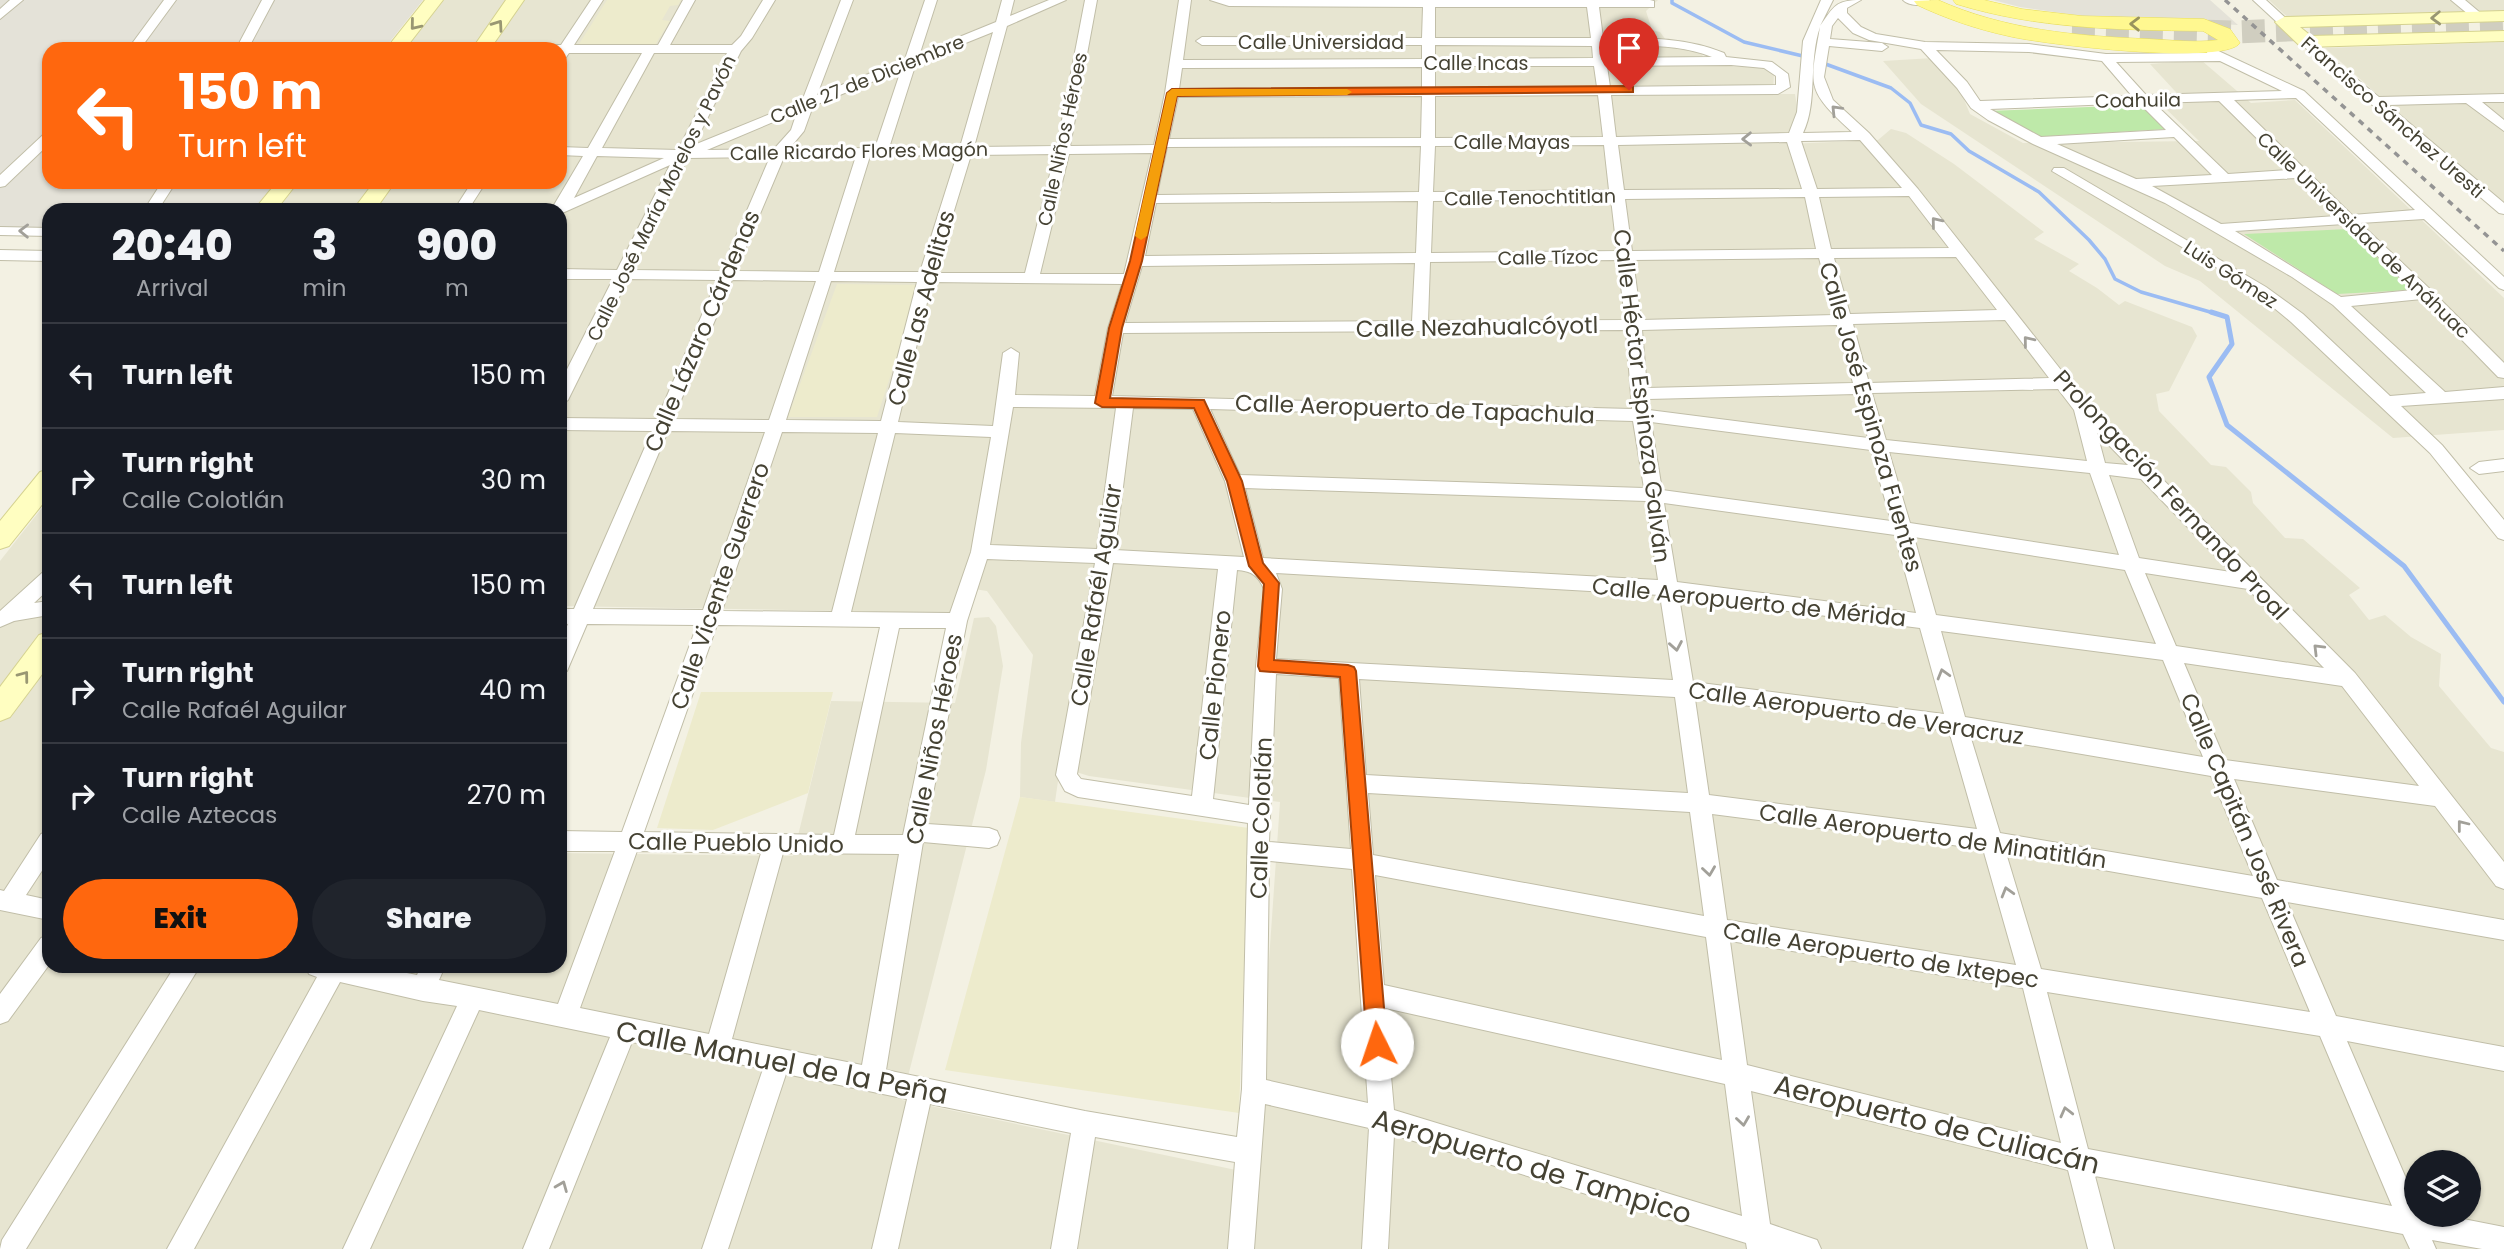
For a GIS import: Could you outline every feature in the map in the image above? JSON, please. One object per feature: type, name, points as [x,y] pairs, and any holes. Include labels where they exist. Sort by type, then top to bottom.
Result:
[{"type":"main road","points":[[1924,0],[1961,18],[2048,38],[2086,43],[2203,47],[2230,43],[2227,36],[2204,25],[2071,22],[2010,13],[1963,0]]},
{"type":"main road","points":[[1924,0],[2002,24],[2075,32]]},
{"type":"street","points":[[0,15],[17,0]]},
{"type":"street","points":[[139,42],[170,0]]},
{"type":"street","points":[[246,42],[268,0]]},
{"type":"street","points":[[401,42],[434,0]]},
{"type":"street","points":[[486,42],[515,0]]},
{"type":"street","points":[[567,47],[597,0]]},
{"type":"street","points":[[564,203],[592,151],[690,0]]},
{"type":"street","name":"Calle José María Morelos y Pavón","points":[[567,386],[735,48],[750,32],[769,0]]},
{"type":"street","name":"Calle Lázaro Cárdenas","points":[[567,648],[779,152],[797,131],[847,0]]},
{"type":"street","name":"Calle Vicente Guerrero","points":[[565,1018],[631,841],[826,276],[873,150],[911,62],[931,0]]},
{"type":"street","name":"Calle Las Adelitas","points":[[840,619],[926,276],[1009,0]]},
{"type":"street","name":"Calle 27 de Diciembre","points":[[567,207],[684,153],[1060,0]]},
{"type":"street","name":"Calle Niños Héroes","points":[[1031,278],[1063,149],[1091,0]]},
{"type":"street","points":[[1102,403],[1115,328],[1136,261],[1172,93],[1185,0]]},
{"type":"street","points":[[1216,0],[1650,4]]},
{"type":"street","points":[[1817,46],[1817,16],[1827,0]]},
{"type":"street","points":[[1793,139],[1804,122],[1806,110],[1804,71],[1826,26],[1841,6],[1855,0]]},
{"type":"street","points":[[2259,0],[2284,22],[2504,16]]},
{"type":"street","points":[[2456,0],[2477,16]]},
{"type":"street","points":[[1420,328],[1428,142],[1429,1]]},
{"type":"street","name":"Calle Héctor Espinoza Galván","points":[[1592,2],[1595,42],[1634,325],[1652,495],[1684,689],[1759,1242]]},
{"type":"street","points":[[1841,6],[1841,14],[1857,30],[1873,37],[1925,46],[2029,48],[2106,58],[2223,57]]},
{"type":"street","name":"Francisco Sánchez Uresti","points":[[2284,22],[2504,210]]},
{"type":"street","points":[[2306,42],[2503,37]]},
{"type":"street","name":"Calle Universidad","points":[[1202,41],[1661,42],[1703,49],[1731,61]]},
{"type":"street","points":[[1817,46],[1925,46]]},
{"type":"street","name":"Prolongación Fernando Proal","points":[[1817,46],[1818,77],[1827,102],[1864,136],[1913,192],[2081,407],[2348,680],[2504,879]]},
{"type":"street","points":[[1925,46],[1962,85],[1976,105],[2038,141],[2137,183],[2260,250],[2337,302],[2441,397]]},
{"type":"street","points":[[2203,47],[2299,94],[2504,285]]},
{"type":"street","points":[[567,53],[735,48]]},
{"type":"street","points":[[2106,58],[2142,99],[2223,177]]},
{"type":"street","name":"Calle Incas","points":[[1176,64],[1731,61],[1775,68],[1782,74],[1783,87],[1780,90],[1602,90]]},
{"type":"street","points":[[1172,93],[1602,90]]},
{"type":"street","name":"Coahuila","points":[[1976,105],[2299,94]]},
{"type":"street","name":"Calle Universidad de Anáhuac","points":[[2224,98],[2299,174],[2427,294],[2504,373]]},
{"type":"street","points":[[2374,101],[2504,98]]},
{"type":"street","points":[[2469,99],[2504,127]]},
{"type":"street","points":[[2038,141],[2177,133]]},
{"type":"street","name":"Calle Mayas","points":[[1159,146],[1864,136]]},
{"type":"street","name":"Calle José Espinoza Fuentes","points":[[1793,139],[1811,193],[1843,320],[2032,979],[2101,1249]]},
{"type":"street","points":[[0,183],[42,144]]},
{"type":"street","name":"Calle Ricardo Flores Magón","points":[[567,151],[684,153],[1159,146]]},
{"type":"street","name":"Luis Gómez","points":[[2059,170],[2261,290],[2297,318],[2436,449],[2504,533]]},
{"type":"street","points":[[2137,183],[2299,174]]},
{"type":"street","points":[[271,203],[282,189]]},
{"type":"street","name":"Calle Tenochtitlan","points":[[1148,200],[1913,192]]},
{"type":"street","points":[[2220,228],[2427,214]]},
{"type":"street","points":[[0,231],[42,232]]},
{"type":"street","name":"Calle Tízoc","points":[[1136,261],[1960,252]]},
{"type":"street","points":[[0,255],[42,256]]},
{"type":"street","points":[[567,274],[1129,279]]},
{"type":"street","points":[[2337,302],[2427,294]]},
{"type":"street","name":"Calle Nezahualcóyotl","points":[[1115,328],[1634,325],[2007,315]]},
{"type":"street","name":"Calle Niños Héroes","points":[[872,1080],[913,839],[957,621],[979,552],[1006,401],[1011,353]]},
{"type":"street","points":[[1641,394],[2063,383]]},
{"type":"street","points":[[2386,402],[2504,393]]},
{"type":"street","name":"Calle Aeropuerto de Tapachula","points":[[1006,401],[1199,403],[1642,415],[1880,445],[2145,473]]},
{"type":"street","name":"Calle Colotlán","points":[[1199,403],[1234,481],[1256,566],[1268,576],[1273,589],[1266,666],[1258,851],[1254,1089],[1241,1249]]},
{"type":"street","name":"Calle Rafaél Aguilar","points":[[1125,404],[1105,556],[1066,775],[1072,785],[1078,788],[1202,806]]},
{"type":"street","name":"Calle Capitán José Rivera","points":[[2081,407],[2098,470],[2132,565],[2404,1203]]},
{"type":"street","points":[[567,424],[888,427],[1000,432]]},
{"type":"street","points":[[2479,468],[2504,465]]},
{"type":"street","points":[[1234,481],[1652,495],[1903,529],[2251,582]]},
{"type":"street","points":[[0,539],[42,492]]},
{"type":"street","name":"Calle Aeropuerto de Mérida","points":[[979,552],[1105,556],[1667,588],[2169,653],[2348,680]]},
{"type":"street","name":"Calle Pionero","points":[[1202,806],[1228,564]]},
{"type":"street","points":[[5,617],[42,584]]},
{"type":"street","points":[[5,617],[42,609]]},
{"type":"street","points":[[567,616],[957,621]]},
{"type":"street","points":[[842,846],[891,619]]},
{"type":"street","points":[[0,709],[42,652]]},
{"type":"street","name":"Calle Aeropuerto de Veracruz","points":[[1266,666],[1684,689],[1957,724],[2218,768],[2442,798]]},
{"type":"street","points":[[1348,671],[1382,1119],[1376,1249]]},
{"type":"street","name":"Calle Aeropuerto de Minatitlán","points":[[1357,783],[1700,803],[1993,841],[2504,930]]},
{"type":"street","points":[[1202,806],[1261,816]]},
{"type":"street","name":"Calle Pueblo Unido","points":[[567,841],[842,846],[913,839],[989,838]]},
{"type":"street","points":[[718,1049],[774,845]]},
{"type":"street","points":[[42,851],[5,901],[42,909]]},
{"type":"street","name":"Calle Aeropuerto de Ixtepec","points":[[1258,851],[1316,853],[1717,929],[2329,1026],[2504,1059]]},
{"type":"street","points":[[0,1013],[42,956]]},
{"type":"street","points":[[10,1249],[184,973]]},
{"type":"street","points":[[180,1249],[323,973]]},
{"type":"street","name":"Calle Manuel de la Peña","points":[[351,973],[423,990],[1086,1124],[1248,1152]]},
{"type":"street","points":[[423,990],[430,973]]},
{"type":"street","name":"Aeropuerto de Culiacán","points":[[1373,994],[1737,1075],[2079,1160],[2404,1222]]},
{"type":"street","points":[[356,1249],[472,999]]},
{"type":"street","points":[[536,1249],[625,1031]]},
{"type":"street","points":[[715,1249],[778,1061]]},
{"type":"street","name":"Aeropuerto de Tampico","points":[[1254,1089],[1382,1119],[1759,1242],[1808,1249]]},
{"type":"street","points":[[885,1249],[921,1090]]},
{"type":"street","points":[[1064,1249],[1086,1124]]},
{"type":"street","name":"Calle Capitán José Rivera","points":[[2414,1227],[2423,1249]]},
{"type":"street","name":"Aeropuerto de Culiacán","points":[[2430,1227],[2504,1240]]},
{"type":"shaded area","points":[[0,0],[423,0],[390,42],[42,42],[42,189],[272,189],[260,203],[42,203],[42,229],[0,229]]},
{"type":"shaded area","points":[[444,0],[1658,0],[1646,11],[1652,30],[1660,32],[1666,40],[1682,49],[1701,53],[1708,65],[1764,68],[1774,73],[1773,94],[1795,94],[1799,118],[1788,144],[1878,140],[1891,129],[1906,133],[1954,164],[2044,232],[2034,239],[2079,264],[2069,271],[2119,305],[2125,301],[2192,327],[2197,336],[2169,391],[2156,394],[2159,411],[2211,465],[2226,467],[2251,492],[2253,503],[2285,538],[2303,539],[2360,588],[2349,595],[2369,620],[2385,615],[2411,637],[2441,654],[2439,686],[2491,748],[2504,752],[2504,1249],[1249,1249],[1280,802],[1089,776],[1060,767],[1055,802],[1020,797],[1021,743],[1033,655],[987,591],[961,587],[959,613],[567,606],[567,203],[282,203],[294,189],[567,189],[567,42],[411,42]]},
{"type":"shaded area","points":[[607,0],[681,0],[678,5],[670,6],[662,20],[670,21],[655,45],[579,44]]},
{"type":"shaded area","points":[[1993,0],[2210,0],[2238,25],[2089,17],[2020,7]]},
{"type":"shaded area","points":[[2269,0],[2504,0],[2504,16],[2295,24]]},
{"type":"shaded area","points":[[2504,42],[2504,206],[2325,48]]},
{"type":"shaded area","points":[[1933,58],[1953,73],[1970,114],[2023,143],[2199,141],[2162,105],[2186,103],[2150,64],[2201,60],[2251,103],[2295,100],[2504,298],[2504,430],[2393,438],[2200,281],[2165,266],[1921,104],[1883,61]]},
{"type":"shaded area","points":[[837,284],[920,285],[877,417],[788,417]]},
{"type":"shaded area","points":[[42,508],[42,579],[0,613],[0,561]]},
{"type":"shaded area","points":[[18,616],[42,616],[42,973],[567,973],[567,853],[793,856],[831,701],[955,703],[974,618],[989,617],[996,626],[1003,666],[986,770],[902,1100],[1236,1170],[1229,1249],[0,1249],[0,628]]},
{"type":"shaded area","points":[[701,692],[833,692],[808,793],[713,830],[657,828]]},
{"type":"shaded area","points":[[1020,797],[1249,828],[1239,1113],[945,1070]]},
{"type":"green space","points":[[2139,105],[2169,129],[2035,137],[1987,111]]},
{"type":"green space","points":[[2348,229],[2411,290],[2337,294],[2244,234]]},
{"type":"waterway","points":[[1672,0],[1672,3],[1744,42],[1807,57]]},
{"type":"waterway","points":[[1820,62],[1891,88],[1910,103],[1921,125],[1951,134],[1969,151],[2039,192],[2089,240],[2105,259],[2115,279],[2141,292],[2217,314]]},
{"type":"waterway","points":[[2211,312],[2227,317],[2232,344],[2209,377],[2227,425],[2404,566],[2504,702]]},
{"type":"tunnel","points":[[2072,28],[2234,32],[2504,22]]},
{"type":"railway","points":[[2225,0],[2504,251]]},
{"type":"slow traffic","points":[[1141,236],[1172,93],[1347,92]]},
{"type":"route","points":[[1377,1044],[1348,671],[1266,666],[1272,583],[1256,566],[1234,481],[1199,403],[1102,403],[1115,328],[1136,261],[1172,93],[1629,90]]}]
